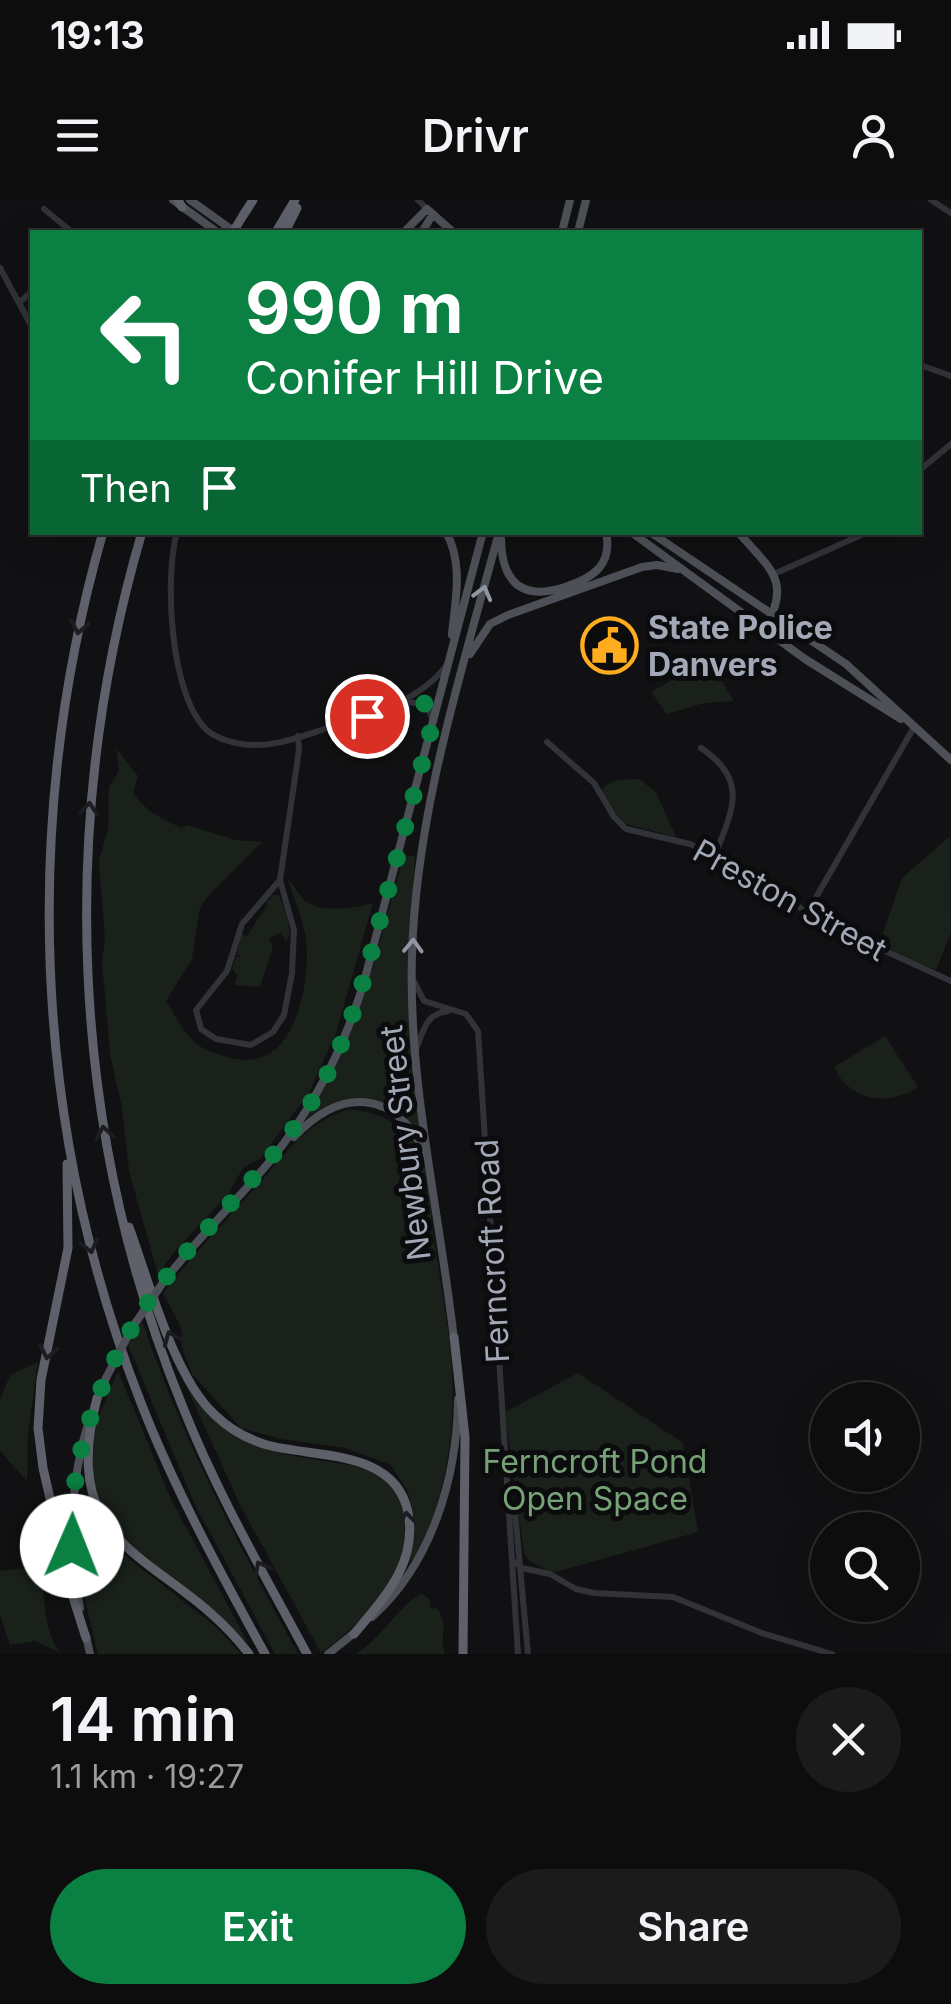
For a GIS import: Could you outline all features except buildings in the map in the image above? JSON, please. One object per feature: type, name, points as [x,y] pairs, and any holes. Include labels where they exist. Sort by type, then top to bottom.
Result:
[{"type":"highway","points":[[235,230],[253,200]]},
{"type":"highway","points":[[281,230],[298,200]]},
{"type":"highway","points":[[86,1638],[49,1494],[38,1428],[41,1380],[64,1284],[70,1230],[48,942],[53,801],[68,685],[102,535]]},
{"type":"highway","points":[[141,535],[104,691],[92,781],[86,872],[91,1033],[100,1112],[144,1302],[183,1408],[231,1513],[307,1654]]},
{"type":"highway","points":[[59,1082],[87,1232],[131,1378],[182,1498],[265,1654]]},
{"type":"highway","points":[[115,1190],[184,1369],[209,1410],[231,1428],[259,1442],[379,1469],[404,1495],[410,1524],[405,1559],[387,1594],[354,1634]]},
{"type":"highway","points":[[454,1338],[465,1437],[463,1654]]},
{"type":"highway","points":[[97,1398],[86,1464],[99,1513],[124,1545],[222,1622],[248,1654]]},
{"type":"main road","points":[[562,230],[570,200]]},
{"type":"main road","points":[[579,230],[586,200]]},
{"type":"main road","points":[[181,202],[215,230]]},
{"type":"main road","points":[[181,202],[230,230]]},
{"type":"main road","points":[[407,230],[430,212]]},
{"type":"main road","points":[[423,230],[430,212]]},
{"type":"main road","points":[[430,212],[452,230]]},
{"type":"main road","points":[[448,535],[457,567],[449,661]]},
{"type":"main road","name":"Newbury Street","points":[[90,1654],[74,1570],[72,1511],[80,1454],[97,1398],[132,1328],[164,1281],[264,1168],[312,1100],[347,1031],[365,978],[482,535]]},
{"type":"main road","name":"Newbury Street","points":[[328,1654],[385,1605],[426,1543],[440,1508],[456,1433],[454,1338],[416,1048],[412,976],[415,901],[424,833],[499,535]]},
{"type":"main road","points":[[500,535],[506,570],[520,588],[538,594],[593,576],[605,560],[606,535]]},
{"type":"main road","points":[[636,535],[764,630],[914,726]]},
{"type":"main road","points":[[655,535],[846,664],[951,760]]},
{"type":"main road","points":[[741,535],[774,574],[780,597],[764,630]]},
{"type":"main road","points":[[465,662],[484,631],[508,615],[642,567],[664,566],[688,574]]},
{"type":"main road","points":[[264,1168],[320,1113],[346,1102],[365,1102],[384,1107],[406,1124],[424,1151],[433,1182]]},
{"type":"street","points":[[418,200],[430,212]]},
{"type":"street","points":[[932,200],[951,213]]},
{"type":"street","points":[[44,209],[70,230]]},
{"type":"street","points":[[0,268],[30,323]]},
{"type":"street","points":[[20,302],[30,293]]},
{"type":"street","points":[[922,366],[951,376]]},
{"type":"street","points":[[922,468],[951,444]]},
{"type":"street","points":[[177,535],[170,573],[174,636],[183,682],[198,720],[209,733],[242,744],[265,745],[367,716],[434,680],[449,661]]},
{"type":"street","points":[[774,574],[861,535]]},
{"type":"street","points":[[399,702],[426,704],[433,722]]},
{"type":"street","points":[[807,913],[914,726]]},
{"type":"street","points":[[280,880],[242,924],[227,971],[196,1010],[201,1029],[216,1039],[257,1043],[273,1032],[284,1015],[294,930],[280,880],[298,736]]},
{"type":"street","name":"Preston Street","points":[[547,742],[594,783],[626,829],[690,844],[715,855],[807,913],[951,981]]},
{"type":"street","points":[[700,748],[723,766],[734,787],[731,810],[715,855]]},
{"type":"street","name":"Ferncroft Road","points":[[412,976],[424,1001],[472,1020],[480,1039],[518,1654]]},
{"type":"street","points":[[416,1048],[430,1017],[454,1010]]},
{"type":"street","name":"Ferncroft Road","points":[[510,1504],[515,1512],[522,1568],[528,1654]]},
{"type":"street","points":[[511,1559],[522,1568],[541,1570],[576,1589],[594,1594],[673,1597],[762,1633],[832,1654]]},
{"type":"green space","points":[[712,665],[734,701],[704,703],[667,714],[651,692],[691,669]]},
{"type":"green space","points":[[116,748],[138,776],[133,793],[154,814],[181,828],[188,825],[235,840],[262,842],[200,907],[192,959],[166,1001],[201,1047],[248,1060],[266,1056],[290,1030],[303,993],[307,945],[288,879],[303,899],[317,907],[347,908],[373,903],[336,1033],[310,1091],[261,1158],[243,1168],[229,1193],[158,1275],[129,1171],[122,1108],[110,1054],[102,961],[105,941],[99,860],[108,829],[109,787],[119,771]]},
{"type":"green space","points":[[639,779],[656,792],[676,837],[614,821],[602,792],[604,786],[616,780]]},
{"type":"green space","points":[[950,836],[951,932],[936,970],[878,947],[902,878]]},
{"type":"green space","points":[[404,855],[415,856],[408,981],[421,1132],[394,1111],[368,1100],[340,1101],[308,1117],[353,1022]]},
{"type":"green space","points":[[279,895],[285,909],[282,911],[285,910],[290,932],[286,942],[281,932],[269,939],[273,947],[260,987],[235,985],[237,975],[232,969],[236,957],[242,957],[237,955],[241,934],[247,936],[268,904],[264,900]]},
{"type":"green space","points":[[885,1036],[918,1087],[895,1097],[860,1094],[849,1087],[834,1067]]},
{"type":"green space","points":[[350,1109],[371,1113],[399,1126],[418,1150],[428,1183],[449,1340],[453,1403],[446,1468],[429,1528],[408,1565],[414,1516],[408,1492],[391,1465],[345,1448],[281,1439],[241,1428],[192,1374],[182,1348],[181,1327],[163,1293],[297,1140],[321,1121]]},
{"type":"green space","points":[[142,1321],[193,1449],[298,1654],[275,1654],[195,1505],[128,1345]]},
{"type":"green space","points":[[38,1362],[28,1434],[27,1481],[0,1451],[0,1400],[10,1375]]},
{"type":"green space","points":[[118,1371],[171,1499],[249,1645],[212,1609],[123,1539],[104,1514],[91,1474],[95,1426]]},
{"type":"green space","name":"Ferncroft Pond Open Space","points":[[578,1373],[683,1443],[698,1532],[553,1573],[524,1554],[505,1412]]},
{"type":"green space","points":[[183,1379],[212,1417],[249,1443],[288,1455],[368,1468],[397,1492],[405,1536],[394,1576],[369,1611],[321,1653],[240,1505]]},
{"type":"green space","points":[[86,1515],[119,1551],[215,1626],[241,1654],[98,1654],[81,1583]]},
{"type":"green space","points":[[42,1566],[48,1624],[61,1653],[35,1641],[10,1645],[0,1615],[0,1571]]},
{"type":"green space","points":[[421,1593],[430,1600],[431,1609],[437,1608],[441,1614],[445,1654],[356,1654],[373,1640]]},
{"type":"place","name":"State Police Danvers","points":[[609,645]]},
{"type":"route","points":[[72,1546],[72,1499],[80,1454],[97,1398],[120,1348],[178,1263],[292,1131],[329,1072],[355,1010],[433,722],[426,704],[412,701],[399,702],[367,716]]}]
